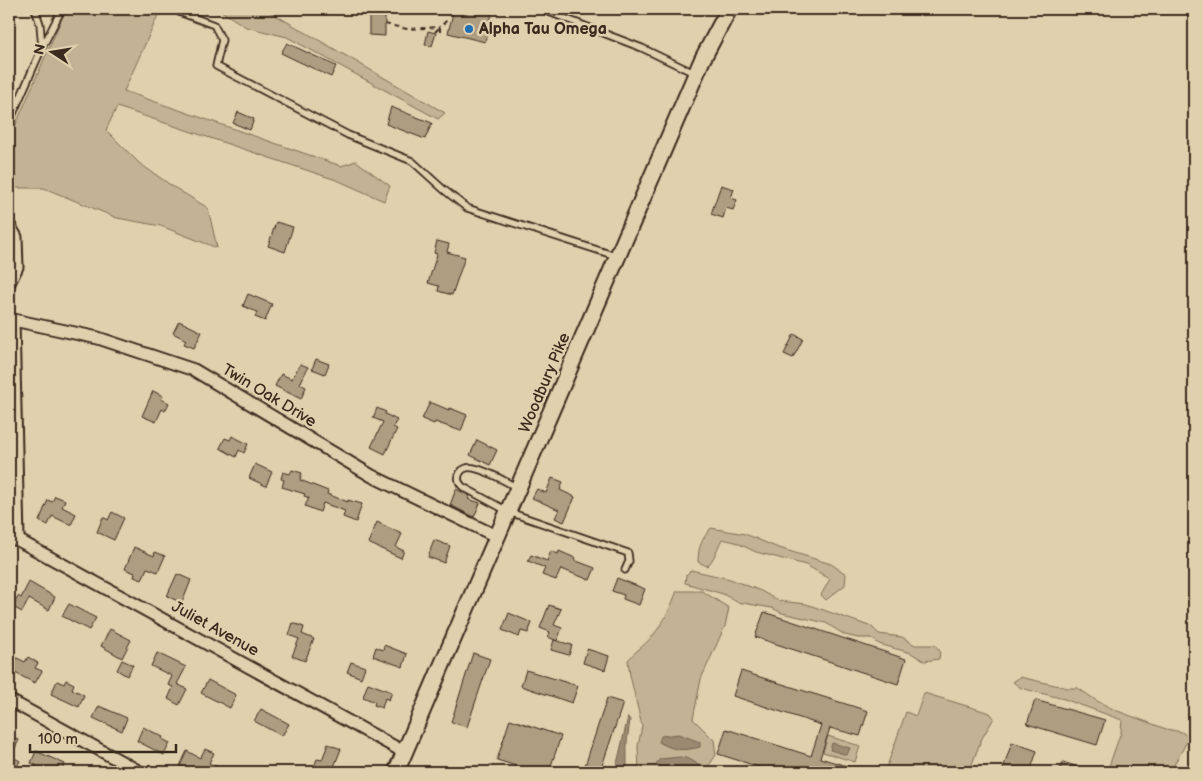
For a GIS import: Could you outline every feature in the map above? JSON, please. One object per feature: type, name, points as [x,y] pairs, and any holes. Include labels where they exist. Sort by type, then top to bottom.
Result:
[{"type":"street","name":"Woodbury Pike","points":[[396,772],[696,74],[729,9]]},
{"type":"street","points":[[9,225],[16,237],[17,267],[9,283]]},
{"type":"street","points":[[11,320],[13,539]]},
{"type":"street","name":"Twin Oak Drive","points":[[11,320],[98,338],[194,370],[372,476],[498,537]]},
{"type":"street","name":"Juliet Avenue","points":[[13,539],[404,752]]},
{"type":"street","points":[[9,700],[140,772]]},
{"type":"lane","points":[[35,9],[40,24],[42,48]]},
{"type":"lane","points":[[9,123],[42,48],[62,9]]},
{"type":"lane","points":[[541,9],[642,48],[696,74]]},
{"type":"lane","points":[[179,12],[214,24],[222,40],[216,66],[348,135],[412,161],[467,208],[618,257]]},
{"type":"lane","points":[[519,488],[483,470],[472,467],[466,467],[459,473],[459,484],[509,512],[628,553],[629,561],[625,570]]},
{"type":"path","points":[[435,32],[447,20],[450,20]]},
{"type":"path","points":[[385,24],[407,28],[440,27]]},
{"type":"path","points":[[440,27],[440,32]]},
{"type":"shaded area","points":[[66,9],[161,9],[124,91],[341,166],[356,161],[390,186],[384,201],[339,181],[117,107],[106,130],[139,163],[208,208],[217,248],[161,226],[117,218],[44,188],[9,188],[9,140]]},
{"type":"shaded area","points":[[218,9],[265,9],[445,113],[438,119],[287,37],[246,27]]},
{"type":"shaded area","points":[[711,528],[745,534],[776,547],[831,564],[846,574],[845,585],[826,600],[821,595],[830,579],[806,565],[756,552],[735,542],[722,539],[714,557],[707,566],[698,562],[698,557],[701,544]]},
{"type":"shaded area","points":[[691,570],[730,579],[761,591],[779,601],[806,604],[872,627],[879,634],[902,637],[915,645],[935,645],[940,651],[939,659],[924,661],[911,653],[879,644],[871,638],[845,635],[826,623],[782,613],[772,608],[737,602],[723,594],[685,583],[686,575]]},
{"type":"shaded area","points":[[677,591],[702,591],[729,608],[725,626],[701,679],[693,719],[714,740],[716,755],[706,772],[639,772],[638,746],[642,726],[628,660],[658,629]]},
{"type":"shaded area","points":[[1020,677],[1068,688],[1078,688],[1115,710],[1166,729],[1182,732],[1189,738],[1170,772],[1107,772],[1121,732],[1122,720],[1064,699],[1021,688],[1013,682]]},
{"type":"shaded area","points":[[924,693],[990,713],[994,718],[981,740],[969,772],[885,772],[906,712],[916,716]]},
{"type":"shaded area","points":[[628,717],[630,720],[627,742],[627,772],[615,772]]},
{"type":"shaded area","points":[[678,734],[700,742],[700,747],[679,749],[659,742],[661,736]]},
{"type":"shaded area","points":[[828,736],[860,746],[855,762],[823,752]]},
{"type":"shaded area","points":[[832,743],[850,748],[847,755],[830,750]]},
{"type":"shaded area","points":[[680,757],[696,763],[701,767],[702,772],[669,772],[656,764],[660,759]]},
{"type":"building","name":"Alpha Tau Omega","points":[[454,9],[493,9],[485,42],[448,33]]},
{"type":"building","points":[[369,13],[385,13],[385,36],[369,35]]},
{"type":"building","points":[[428,31],[436,33],[432,46],[425,45]]},
{"type":"building","points":[[287,43],[336,66],[331,77],[281,53]]},
{"type":"building","points":[[391,107],[432,123],[425,139],[386,124]]},
{"type":"building","points":[[238,112],[254,119],[250,130],[233,123]]},
{"type":"building","points":[[721,185],[734,189],[731,198],[737,200],[733,210],[726,208],[723,218],[711,214]]},
{"type":"building","points":[[276,222],[293,227],[285,252],[268,246]]},
{"type":"building","points":[[437,241],[449,244],[447,252],[465,257],[452,295],[438,291],[439,286],[428,283],[437,254],[434,253]]},
{"type":"building","points":[[248,294],[272,304],[265,321],[255,317],[257,312],[243,306]]},
{"type":"building","points":[[179,321],[202,332],[194,348],[184,344],[186,340],[173,333]]},
{"type":"building","points":[[794,334],[803,339],[793,358],[784,354]]},
{"type":"building","points":[[316,359],[329,364],[325,374],[312,369]]},
{"type":"building","points":[[300,364],[308,367],[300,384],[306,387],[301,399],[275,386],[281,374],[292,379]]},
{"type":"building","points":[[153,391],[163,396],[161,399],[169,403],[165,411],[162,409],[156,422],[142,416]]},
{"type":"building","points":[[430,402],[467,415],[461,431],[422,419]]},
{"type":"building","points":[[377,408],[397,420],[393,427],[397,429],[385,454],[371,447],[383,422],[373,418]]},
{"type":"building","points":[[232,436],[248,444],[244,453],[239,450],[236,457],[220,448],[225,438],[230,440]]},
{"type":"building","points":[[477,440],[497,450],[490,465],[470,455]]},
{"type":"building","points":[[255,464],[272,472],[266,486],[249,478]]},
{"type":"building","points":[[292,470],[302,473],[300,480],[328,491],[327,494],[348,502],[348,500],[362,504],[356,522],[343,517],[345,511],[323,503],[320,512],[305,506],[309,498],[304,496],[305,494],[282,487],[284,480],[281,479],[283,472],[290,474]]},
{"type":"building","points":[[552,478],[563,482],[560,490],[575,497],[564,522],[555,518],[559,510],[532,498],[537,489],[546,493]]},
{"type":"building","points":[[456,489],[470,496],[468,499],[480,503],[474,517],[450,505]]},
{"type":"building","points":[[55,496],[65,500],[62,507],[76,514],[71,525],[52,516],[48,525],[39,521],[48,500],[52,502]]},
{"type":"building","points":[[112,512],[124,518],[114,540],[97,532],[103,517],[108,520]]},
{"type":"building","points":[[377,522],[402,534],[396,547],[404,551],[401,558],[368,543]]},
{"type":"building","points":[[434,540],[450,546],[444,563],[428,557]]},
{"type":"building","points":[[134,547],[154,556],[155,552],[165,556],[158,572],[147,568],[142,580],[134,577],[135,573],[125,569]]},
{"type":"building","points":[[551,551],[558,554],[559,551],[575,558],[574,560],[595,568],[590,580],[561,569],[556,580],[542,575],[545,568],[528,561],[531,555],[547,561]]},
{"type":"building","points":[[177,574],[191,580],[182,603],[167,596]]},
{"type":"building","points":[[617,578],[645,589],[639,605],[623,599],[624,595],[612,591]]},
{"type":"building","points":[[29,582],[55,597],[49,610],[29,599],[22,612],[13,607],[18,596],[21,598]]},
{"type":"building","points":[[69,604],[96,618],[89,630],[62,616]]},
{"type":"building","points":[[549,605],[561,609],[554,625],[562,628],[557,641],[548,637],[550,632],[540,628]]},
{"type":"building","points":[[764,612],[906,659],[898,684],[755,637]]},
{"type":"building","points":[[509,613],[532,623],[528,633],[521,631],[519,637],[502,630]]},
{"type":"building","points":[[293,623],[304,627],[302,634],[314,639],[305,661],[292,656],[299,639],[289,635]]},
{"type":"building","points":[[110,629],[131,640],[122,658],[101,646]]},
{"type":"building","points":[[554,640],[572,645],[569,655],[551,650]]},
{"type":"building","points":[[384,645],[407,654],[403,667],[373,656],[376,647],[383,650]]},
{"type":"building","points":[[587,649],[609,656],[605,670],[583,663]]},
{"type":"building","points":[[157,653],[186,667],[177,684],[187,689],[179,705],[168,699],[173,687],[168,685],[172,676],[151,666]]},
{"type":"building","points":[[473,653],[490,659],[467,727],[451,722]]},
{"type":"building","points":[[13,656],[25,662],[28,657],[38,663],[35,668],[42,671],[35,683],[9,670]]},
{"type":"building","points":[[122,660],[133,665],[127,676],[117,670]]},
{"type":"building","points":[[351,662],[365,667],[361,678],[347,672]]},
{"type":"building","points":[[526,670],[578,686],[572,703],[521,686]]},
{"type":"building","points":[[741,671],[868,711],[860,736],[830,728],[820,758],[860,770],[860,772],[775,772],[718,754],[726,729],[811,756],[821,725],[733,696]]},
{"type":"building","points":[[66,680],[74,684],[72,689],[84,695],[79,707],[51,694],[57,681],[64,684]]},
{"type":"building","points":[[208,680],[236,695],[230,708],[201,693]]},
{"type":"building","points":[[368,683],[392,692],[389,700],[385,698],[382,708],[374,705],[375,702],[363,697]]},
{"type":"building","points":[[607,698],[623,703],[600,772],[583,772]]},
{"type":"building","points":[[1035,700],[1105,720],[1097,745],[1027,724]]},
{"type":"building","points":[[99,706],[127,718],[122,731],[93,718]]},
{"type":"building","points":[[261,709],[289,724],[282,736],[254,721]]},
{"type":"building","points":[[510,719],[561,736],[549,772],[535,772],[497,760]]},
{"type":"building","points":[[143,727],[163,737],[162,739],[170,743],[164,755],[137,741]]},
{"type":"building","points":[[9,735],[19,740],[11,756],[20,761],[14,771],[9,768]]},
{"type":"building","points":[[1012,742],[1037,751],[1030,772],[1002,772]]},
{"type":"building","points":[[328,744],[341,749],[332,772],[312,772],[317,759],[322,760]]},
{"type":"building","points":[[205,749],[214,753],[209,763],[228,772],[194,772],[180,766],[187,751],[200,758]]},
{"type":"building","points":[[36,751],[65,764],[62,772],[39,772],[34,770],[36,765],[31,763]]},
{"type":"building","points":[[1063,762],[1090,771],[1090,772],[1059,772]]},
{"type":"place","name":"Alpha Tau Omega","points":[[469,29]]}]
